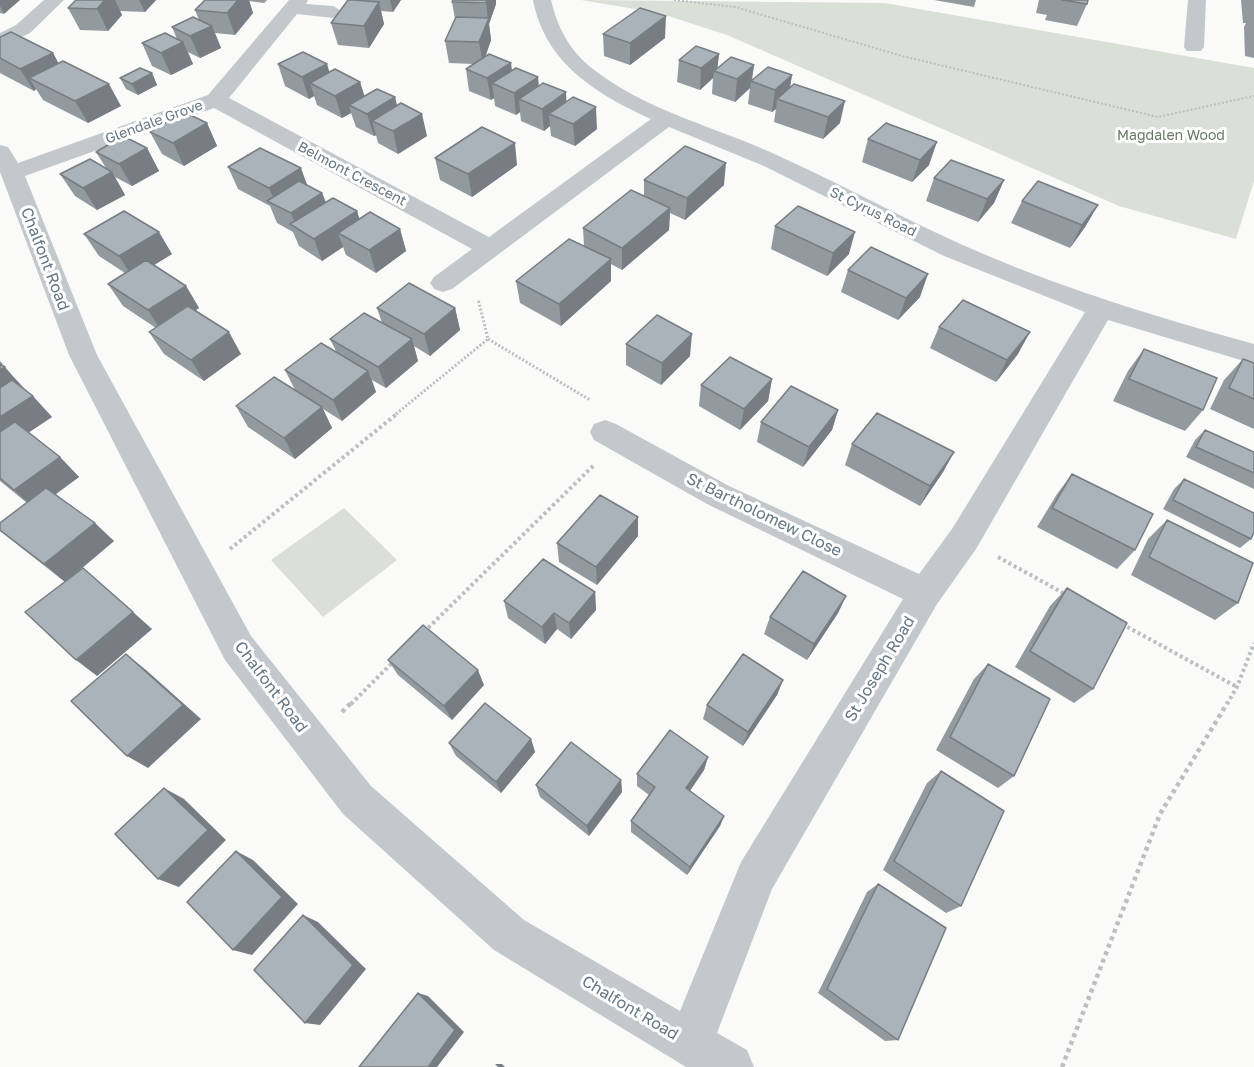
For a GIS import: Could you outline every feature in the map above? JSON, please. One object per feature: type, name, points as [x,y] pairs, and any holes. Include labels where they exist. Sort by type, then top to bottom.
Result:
[{"type":"street","points":[[0,41],[23,29],[55,0]]},
{"type":"street","name":"St Cyrus Road","points":[[542,0],[544,16],[554,38],[568,57],[585,73],[625,97],[772,161],[875,214],[980,262],[1153,327],[1254,354]]},
{"type":"street","points":[[1194,47],[1197,0]]},
{"type":"street","name":"Glendale Grove","points":[[6,163],[216,100],[296,4],[333,12]]},
{"type":"street","name":"Belmont Crescent","points":[[216,100],[489,247]]},
{"type":"street","points":[[442,283],[668,117]]},
{"type":"street","name":"Chalfont Road","points":[[6,163],[82,355],[238,648],[357,800],[509,935],[730,1067]]},
{"type":"street","name":"St Joseph Road","points":[[690,1044],[756,877],[925,593],[964,539],[1101,308]]},
{"type":"street","name":"St Bartholomew Close","points":[[612,436],[718,495],[925,593]]},
{"type":"path","points":[[674,0],[735,7],[902,56],[1158,117],[1254,96]]},
{"type":"path","points":[[423,633],[612,436],[607,410],[488,339],[470,264]]},
{"type":"path","points":[[199,574],[488,339]]},
{"type":"path","points":[[964,539],[1069,596]]},
{"type":"path","points":[[1111,619],[1237,687]]},
{"type":"path","points":[[1062,1067],[1160,814],[1237,687],[1254,643]]},
{"type":"path","points":[[312,742],[397,658]]},
{"type":"green space","name":"Magdalen Wood","points":[[581,0],[885,3],[1254,68],[1254,181],[1236,239],[1119,206],[727,35],[659,13]]},
{"type":"green space","points":[[344,508],[397,560],[323,617],[271,560]]},
{"type":"building","points":[[76,0],[105,0],[97,9],[68,8]]},
{"type":"building","points":[[205,0],[238,0],[227,13],[195,10]]},
{"type":"building","points":[[348,0],[379,2],[364,26],[331,23]]},
{"type":"building","points":[[453,0],[487,0],[486,3],[452,2]]},
{"type":"building","points":[[1062,0],[1088,0],[1087,4]]},
{"type":"building","points":[[640,8],[666,16],[630,43],[603,34]]},
{"type":"building","points":[[193,17],[212,26],[190,36],[172,27]]},
{"type":"building","points":[[456,17],[489,18],[479,42],[445,41]]},
{"type":"building","points":[[11,32],[53,53],[20,69],[0,58],[0,37]]},
{"type":"building","points":[[165,33],[183,42],[161,53],[142,43]]},
{"type":"building","points":[[696,46],[719,54],[701,68],[679,60]]},
{"type":"building","points":[[303,52],[327,64],[302,77],[278,64]]},
{"type":"building","points":[[489,54],[511,63],[487,78],[466,69]]},
{"type":"building","points":[[731,57],[754,65],[737,79],[714,71]]},
{"type":"building","points":[[63,61],[109,84],[75,101],[29,78]]},
{"type":"building","points":[[768,67],[792,75],[775,90],[751,81]]},
{"type":"building","points":[[140,68],[152,73],[132,84],[120,78]]},
{"type":"building","points":[[516,68],[538,77],[514,93],[492,83]]},
{"type":"building","points":[[335,69],[360,82],[335,96],[310,83]]},
{"type":"building","points":[[543,83],[566,92],[542,109],[519,99]]},
{"type":"building","points":[[794,84],[845,101],[828,117],[777,99]]},
{"type":"building","points":[[377,89],[395,97],[367,114],[349,105]]},
{"type":"building","points":[[573,97],[596,107],[573,124],[549,114]]},
{"type":"building","points":[[401,103],[422,114],[393,131],[372,121]]},
{"type":"building","points":[[184,112],[207,123],[173,143],[150,132]]},
{"type":"building","points":[[886,123],[937,142],[920,160],[868,139]]},
{"type":"building","points":[[482,127],[515,143],[468,174],[435,158]]},
{"type":"building","points":[[123,136],[147,148],[119,164],[96,152]]},
{"type":"building","points":[[685,146],[726,163],[687,198],[644,180]]},
{"type":"building","points":[[260,148],[301,168],[269,188],[228,167]]},
{"type":"building","points":[[90,159],[112,172],[83,188],[60,174]]},
{"type":"building","points":[[951,160],[1004,180],[987,199],[934,178]]},
{"type":"building","points":[[299,181],[322,193],[291,213],[267,201]]},
{"type":"building","points":[[1038,181],[1098,205],[1082,225],[1022,201]]},
{"type":"building","points":[[631,190],[670,208],[622,248],[583,228]]},
{"type":"building","points":[[333,198],[357,211],[314,239],[290,224]]},
{"type":"building","points":[[798,206],[855,232],[833,253],[775,226]]},
{"type":"building","points":[[124,211],[159,232],[119,256],[84,234]]},
{"type":"building","points":[[370,212],[400,229],[369,250],[338,233]]},
{"type":"building","points":[[569,239],[611,259],[559,304],[516,281]]},
{"type":"building","points":[[871,247],[928,274],[906,298],[848,270]]},
{"type":"building","points":[[146,260],[186,286],[148,310],[108,284]]},
{"type":"building","points":[[409,283],[455,308],[424,334],[377,308]]},
{"type":"building","points":[[963,300],[1030,332],[1007,360],[939,327]]},
{"type":"building","points":[[188,306],[229,332],[191,360],[149,332]]},
{"type":"building","points":[[364,313],[412,339],[378,367],[330,339]]},
{"type":"building","points":[[657,315],[692,334],[662,363],[626,344]]},
{"type":"building","points":[[321,343],[368,371],[333,400],[285,370]]},
{"type":"building","points":[[1144,349],[1217,378],[1203,410],[1129,379]]},
{"type":"building","points":[[730,357],[772,379],[744,409],[701,385]]},
{"type":"building","points":[[1243,359],[1254,363],[1254,399],[1229,388]]},
{"type":"building","points":[[274,377],[322,407],[284,438],[236,406]]},
{"type":"building","points":[[12,380],[33,396],[0,417],[0,388]]},
{"type":"building","points":[[791,386],[838,410],[809,447],[761,422]]},
{"type":"building","points":[[877,413],[954,452],[930,486],[852,444]]},
{"type":"building","points":[[15,422],[60,457],[14,490],[0,478],[0,432]]},
{"type":"building","points":[[1205,430],[1254,452],[1254,473],[1196,447]]},
{"type":"building","points":[[1072,474],[1153,514],[1135,550],[1052,508]]},
{"type":"building","points":[[1184,479],[1254,513],[1254,532],[1251,539],[1173,500]]},
{"type":"building","points":[[46,488],[95,523],[44,564],[0,530],[0,523]]},
{"type":"building","points":[[600,495],[638,517],[596,567],[557,543]]},
{"type":"building","points":[[1167,520],[1253,563],[1238,603],[1149,557]]},
{"type":"building","points":[[543,559],[595,592],[569,623],[554,613],[542,627],[504,601]]},
{"type":"building","points":[[83,568],[133,612],[76,660],[25,612]]},
{"type":"building","points":[[803,571],[846,596],[814,644],[770,617]]},
{"type":"building","points":[[1067,588],[1127,623],[1093,689],[1030,651]]},
{"type":"building","points":[[423,625],[478,670],[444,706],[388,660]]},
{"type":"building","points":[[126,654],[183,705],[127,756],[71,701]]},
{"type":"building","points":[[743,654],[783,680],[748,732],[707,705]]},
{"type":"building","points":[[988,664],[1050,699],[1014,776],[950,737]]},
{"type":"building","points":[[485,703],[531,739],[496,782],[449,743]]},
{"type":"building","points":[[670,730],[708,757],[686,788],[724,816],[690,867],[631,821],[655,787],[637,774]]},
{"type":"building","points":[[571,742],[621,780],[587,826],[536,785]]},
{"type":"building","points":[[941,771],[1004,811],[961,906],[894,861]]},
{"type":"building","points":[[164,788],[208,830],[158,879],[115,834]]},
{"type":"building","points":[[236,851],[282,897],[233,950],[187,902]]},
{"type":"building","points":[[878,884],[946,928],[898,1040],[827,989]]},
{"type":"building","points":[[303,915],[353,965],[305,1023],[254,970]]},
{"type":"building","points":[[418,993],[455,1030],[428,1067],[359,1067]]}]
